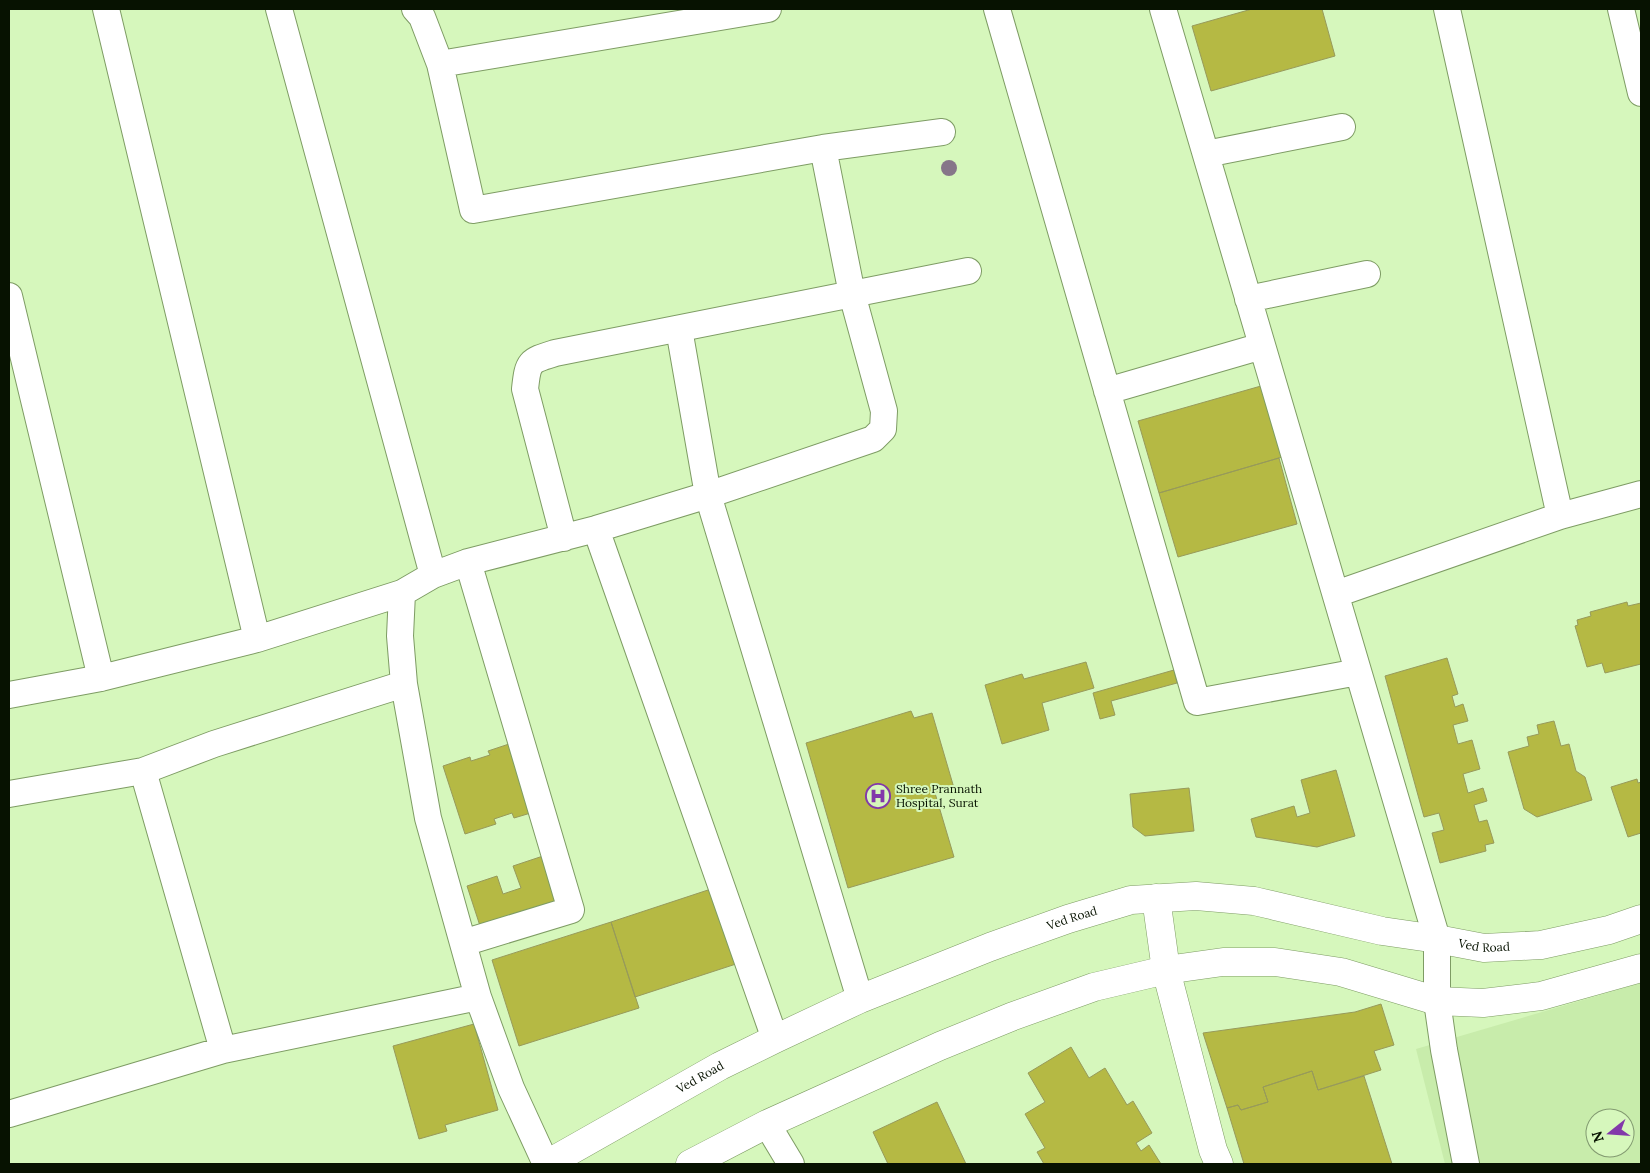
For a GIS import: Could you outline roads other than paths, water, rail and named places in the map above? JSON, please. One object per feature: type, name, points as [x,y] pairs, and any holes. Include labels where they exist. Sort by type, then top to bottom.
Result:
[{"type":"main road","name":"Ved Road","points":[[547,1164],[713,1070],[775,1038],[860,999],[1068,919],[1131,900],[1196,896],[1254,901],[1382,931],[1484,948],[1541,945],[1609,930],[1641,919]]},
{"type":"main road","points":[[1156,898],[1166,970],[1213,1150],[1219,1164]]},
{"type":"main road","points":[[690,1164],[767,1124],[940,1046],[1094,987],[1166,970],[1223,962],[1275,962],[1342,972],[1437,1001],[1483,1003],[1541,996],[1641,968]]},
{"type":"street","points":[[106,9],[257,639]]},
{"type":"street","points":[[279,9],[433,575]]},
{"type":"street","points":[[415,9],[422,17],[440,64],[473,210],[823,148],[942,132]]},
{"type":"street","points":[[440,64],[768,9]]},
{"type":"street","points":[[997,9],[1197,702],[1358,672]]},
{"type":"street","points":[[1163,9],[1437,939],[1437,1001],[1444,1050],[1466,1164]]},
{"type":"street","points":[[1447,9],[1560,516]]},
{"type":"street","points":[[1622,9],[1641,93]]},
{"type":"street","points":[[1206,154],[1342,127]]},
{"type":"street","points":[[9,695],[101,678],[257,639],[402,593],[433,575],[468,562],[596,529],[873,439],[883,429],[884,411],[852,294],[823,148]]},
{"type":"street","points":[[564,538],[525,389],[527,370],[535,359],[555,353],[968,271]]},
{"type":"street","points":[[1248,299],[1367,274]]},
{"type":"street","points":[[9,296],[101,678]]},
{"type":"street","points":[[679,329],[708,494],[860,999]]},
{"type":"street","points":[[1108,391],[1262,346]]},
{"type":"street","points":[[1336,594],[1560,516],[1641,494]]},
{"type":"street","points":[[596,529],[775,1038]]},
{"type":"street","points":[[463,943],[571,910],[468,562]]},
{"type":"street","points":[[402,593],[400,636],[404,684],[428,818],[478,997],[511,1088],[547,1164]]},
{"type":"street","points":[[9,794],[18,791],[143,772],[214,744],[404,684]]},
{"type":"street","points":[[143,772],[223,1050]]},
{"type":"street","points":[[9,1114],[223,1050],[478,997]]},
{"type":"street","points":[[767,1124],[791,1164]]},
{"type":"place","name":"Shree Prannath Hospital, Surat","points":[[878,796]]}]
